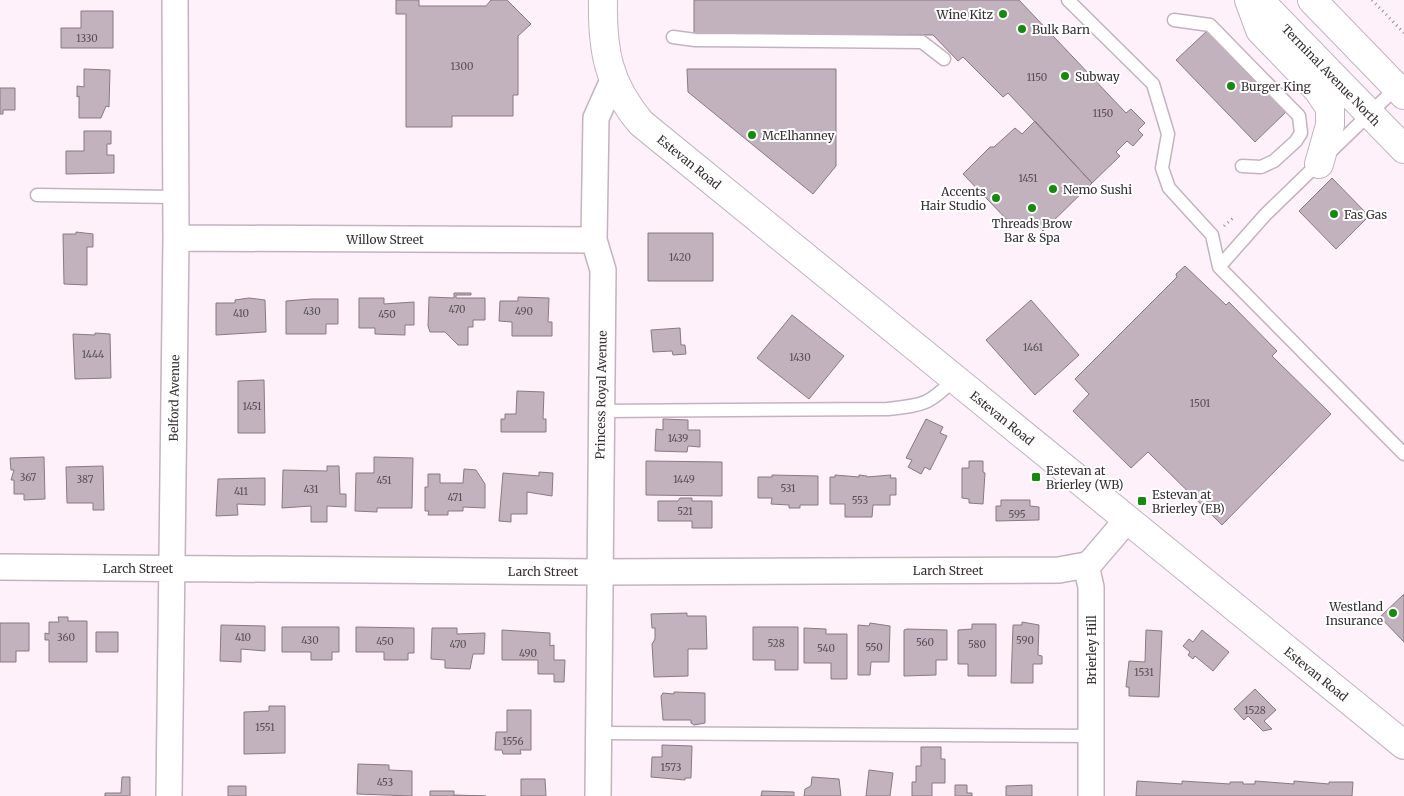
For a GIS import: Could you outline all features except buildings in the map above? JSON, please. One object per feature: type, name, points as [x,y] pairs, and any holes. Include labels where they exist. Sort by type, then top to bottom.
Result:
[{"type":"street","name":"Belford Avenue","points":[[170,796],[176,238],[175,0]]},
{"type":"street","points":[[603,0],[604,40],[607,61],[614,80]]},
{"type":"street","points":[[1249,0],[1260,30],[1318,90],[1330,108],[1330,124],[1319,164]]},
{"type":"street","name":"Terminal Avenue North","points":[[1259,0],[1404,149]]},
{"type":"street","points":[[1312,0],[1400,91]]},
{"type":"street","name":"Princess Royal Avenue","points":[[598,796],[603,270],[594,240],[596,118],[614,80]]},
{"type":"street","name":"Estevan Road","points":[[614,80],[624,102],[641,123],[1404,745]]},
{"type":"street","name":"Willow Street","points":[[176,238],[594,240]]},
{"type":"street","points":[[1086,566],[1095,559],[1127,520]]},
{"type":"street","name":"Larch Street","points":[[0,567],[599,572],[1051,570],[1086,566]]},
{"type":"street","name":"Brierley Hill","points":[[1086,566],[1091,587],[1090,796]]},
{"type":"lane","points":[[1068,0],[1153,84],[1168,134],[1162,168],[1169,188],[1212,235],[1219,267],[1404,454]]},
{"type":"lane","points":[[1174,20],[1210,25],[1300,116],[1301,133],[1296,141],[1274,161],[1260,167],[1242,166]]},
{"type":"lane","points":[[673,37],[695,40],[922,42],[944,59]]},
{"type":"lane","points":[[1219,267],[1252,229],[1369,114],[1400,91]]},
{"type":"lane","points":[[37,195],[175,197]]},
{"type":"lane","points":[[602,410],[888,409],[926,404],[954,379]]},
{"type":"lane","points":[[599,733],[1091,736]]},
{"type":"path","points":[[1372,0],[1404,33]]},
{"type":"place","name":"Wine Kitz","points":[[1003,14]]},
{"type":"place","name":"Bulk Barn","points":[[1022,29]]},
{"type":"place","name":"Subway","points":[[1065,76]]},
{"type":"place","name":"Burger King","points":[[1231,86]]},
{"type":"place","name":"McElhanney","points":[[752,135]]},
{"type":"place","name":"Nemo Sushi","points":[[1053,189]]},
{"type":"place","name":"Accents Hair Studio","points":[[996,198]]},
{"type":"place","name":"Threads Brow Bar & Spa","points":[[1032,208]]},
{"type":"place","name":"Fas Gas","points":[[1334,214]]},
{"type":"place","name":"Estevan at Brierley (WB)","points":[[1036,477]]},
{"type":"place","name":"Estevan at Brierley (EB)","points":[[1142,501]]},
{"type":"place","name":"Westland Insurance","points":[[1393,613]]}]
